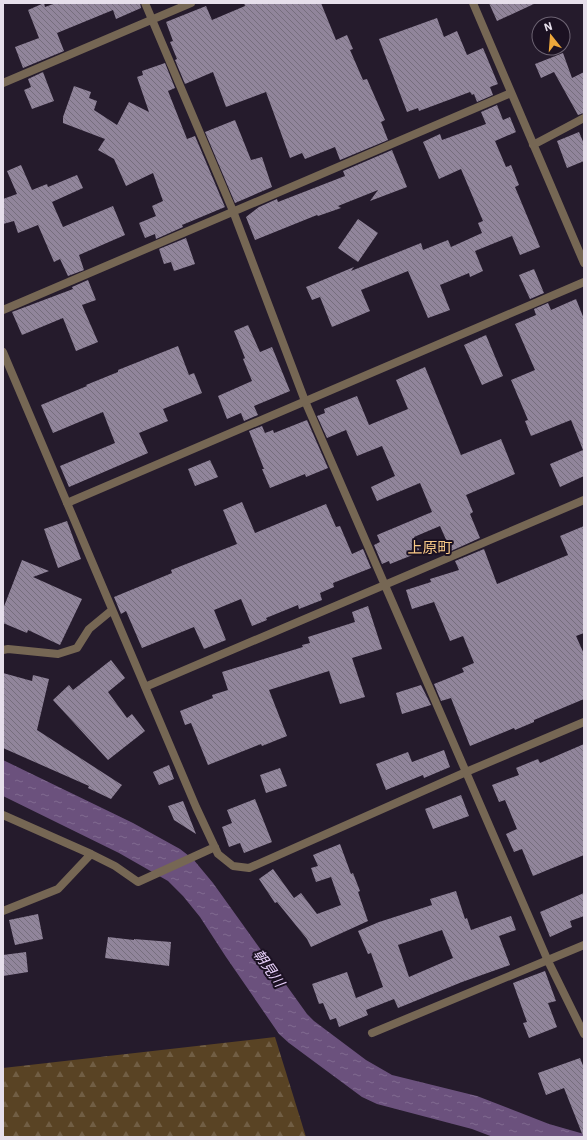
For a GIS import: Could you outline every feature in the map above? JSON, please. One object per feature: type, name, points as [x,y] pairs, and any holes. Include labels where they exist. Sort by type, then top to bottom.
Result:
[{"type":"street","points":[[145,3],[233,211],[305,401],[548,961],[584,1034]]},
{"type":"street","points":[[3,83],[192,3]]},
{"type":"street","points":[[472,3],[584,263]]},
{"type":"street","points":[[3,310],[511,93]]},
{"type":"street","points":[[533,145],[584,118]]},
{"type":"street","points":[[67,503],[584,282]]},
{"type":"street","points":[[3,352],[196,807],[218,854],[233,866],[249,868],[466,772],[584,722]]},
{"type":"street","points":[[145,686],[584,500]]},
{"type":"street","points":[[3,650],[8,649],[58,654],[77,648],[89,630],[112,610]]},
{"type":"street","points":[[3,815],[91,854],[115,866],[138,882],[215,847]]},
{"type":"street","points":[[3,911],[58,889],[91,854]]},
{"type":"street","points":[[372,1033],[584,945]]},
{"type":"green space","points":[[275,1037],[306,1137],[3,1137],[3,1068]]},
{"type":"water","name":"朝見川","points":[[3,760],[133,823],[180,849],[193,859],[213,883],[307,1014],[314,1021],[366,1060],[392,1075],[477,1096],[549,1124],[584,1134],[584,1137],[493,1137],[472,1129],[377,1104],[362,1097],[279,1034],[200,917],[183,896],[168,881],[119,853],[3,796]]},
{"type":"building","points":[[44,3],[45,7],[56,3],[140,3],[141,8],[116,19],[113,10],[57,33],[64,51],[23,68],[15,47],[39,38],[28,10]]},
{"type":"building","points":[[244,3],[321,3],[336,40],[347,35],[353,49],[350,50],[363,80],[367,79],[385,120],[381,122],[388,140],[340,160],[335,147],[305,159],[302,153],[290,158],[266,92],[226,107],[213,72],[185,84],[175,60],[177,59],[170,42],[173,41],[166,22],[206,6],[212,20],[245,6]]},
{"type":"building","points":[[489,3],[536,3],[497,21]]},
{"type":"building","points":[[437,18],[444,37],[457,31],[467,55],[483,48],[498,84],[490,87],[493,95],[477,102],[474,94],[472,95],[470,92],[419,111],[418,108],[407,112],[379,39]]},
{"type":"building","points":[[555,56],[564,56],[572,78],[584,72],[584,113],[578,115],[554,72],[541,78],[535,64]]},
{"type":"building","points":[[165,63],[175,88],[168,91],[187,139],[195,136],[225,207],[182,225],[183,227],[156,239],[155,234],[145,238],[139,223],[156,216],[152,206],[163,201],[153,173],[126,186],[114,159],[98,150],[105,139],[63,123],[63,117],[74,86],[91,92],[89,98],[97,101],[94,110],[117,125],[129,102],[149,112],[137,77],[143,75],[142,71]]},
{"type":"building","points":[[43,72],[54,101],[32,109],[24,90],[31,87],[28,79]]},
{"type":"building","points":[[497,105],[503,120],[510,117],[516,132],[495,141],[506,167],[511,165],[519,185],[515,187],[540,247],[520,255],[512,236],[475,251],[483,271],[470,277],[469,273],[440,285],[450,310],[428,318],[408,271],[361,290],[370,311],[332,327],[320,297],[312,300],[306,287],[354,267],[351,271],[421,243],[423,250],[448,240],[451,247],[482,233],[478,223],[483,221],[461,169],[439,179],[423,142],[440,134],[442,140],[486,124],[481,112]]},
{"type":"building","points":[[235,120],[251,160],[262,157],[272,187],[235,203],[205,132]]},
{"type":"building","points":[[579,132],[584,144],[584,161],[567,168],[557,141]]},
{"type":"building","points":[[392,150],[407,187],[370,201],[378,190],[338,206],[341,208],[318,216],[317,215],[255,240],[246,217],[259,207],[277,199],[278,202],[345,176],[343,171]]},
{"type":"building","points":[[21,165],[32,190],[47,184],[48,187],[77,175],[83,188],[52,202],[63,227],[113,206],[125,235],[79,255],[84,270],[68,276],[60,259],[54,262],[38,225],[18,233],[14,221],[3,224],[3,199],[17,194],[7,171]]},
{"type":"building","points":[[358,219],[378,233],[358,262],[338,248]]},
{"type":"building","points":[[186,238],[195,264],[174,271],[171,262],[164,264],[159,249]]},
{"type":"building","points":[[534,269],[544,293],[530,299],[519,275]]},
{"type":"building","points":[[88,280],[96,300],[82,305],[98,342],[76,351],[63,318],[22,335],[12,312],[73,289],[72,287]]},
{"type":"building","points":[[576,299],[584,319],[584,476],[560,487],[550,464],[583,450],[571,420],[531,436],[525,421],[528,420],[511,380],[535,370],[515,324],[536,315],[534,309],[548,303],[551,310]]},
{"type":"building","points":[[248,325],[260,352],[272,347],[290,391],[254,406],[258,415],[244,421],[241,413],[227,419],[218,396],[252,381],[243,359],[245,358],[234,331]]},
{"type":"building","points":[[486,335],[503,376],[482,385],[464,345]]},
{"type":"building","points":[[178,346],[189,375],[194,373],[202,393],[163,409],[168,421],[139,433],[148,453],[69,487],[60,466],[115,443],[103,412],[53,433],[41,405],[118,372],[118,370]]},
{"type":"building","points":[[425,367],[461,455],[501,439],[515,474],[466,495],[473,512],[470,514],[480,538],[451,551],[440,526],[414,537],[420,552],[390,564],[389,561],[382,564],[374,545],[380,542],[377,535],[432,512],[420,483],[377,501],[371,487],[395,476],[382,446],[357,456],[346,430],[327,438],[317,416],[325,413],[324,409],[357,396],[369,425],[408,409],[396,380]]},
{"type":"building","points":[[307,420],[328,468],[306,477],[305,474],[270,488],[249,431],[262,426],[265,433],[273,430],[274,433]]},
{"type":"building","points":[[210,460],[218,477],[195,486],[188,469]]},
{"type":"building","points":[[242,502],[255,533],[326,504],[336,527],[340,526],[352,554],[363,549],[371,568],[333,583],[334,587],[320,593],[322,600],[299,609],[298,605],[266,618],[267,620],[252,626],[241,599],[214,610],[226,640],[204,649],[194,627],[142,648],[126,611],[121,614],[114,597],[172,573],[171,570],[237,544],[223,510]]},
{"type":"building","points":[[67,521],[81,559],[58,568],[44,529]]},
{"type":"building","points":[[584,526],[584,633],[576,636],[584,654],[584,699],[534,720],[534,722],[515,730],[514,728],[470,746],[451,698],[441,701],[434,684],[464,672],[462,668],[474,663],[463,636],[450,641],[434,602],[412,609],[406,590],[431,582],[430,579],[459,570],[455,561],[484,549],[497,584],[568,555],[560,536]]},
{"type":"building","points":[[22,560],[49,571],[33,577],[82,599],[60,645],[28,630],[27,633],[3,623],[3,609]]},
{"type":"building","points":[[368,606],[382,649],[352,658],[365,697],[340,704],[329,671],[269,690],[287,736],[262,746],[261,744],[208,765],[191,723],[185,725],[180,711],[213,698],[212,695],[228,690],[222,672],[303,647],[302,645],[310,643],[308,637],[355,622],[352,612]]},
{"type":"building","points":[[111,660],[125,678],[108,692],[127,718],[132,714],[145,731],[108,760],[53,700],[69,685],[73,690]]},
{"type":"building","points":[[3,673],[32,681],[33,675],[49,679],[37,730],[122,785],[111,799],[88,788],[89,786],[3,748]]},
{"type":"building","points":[[421,685],[431,705],[402,714],[396,693]]},
{"type":"building","points":[[584,744],[584,855],[533,876],[522,849],[514,852],[506,834],[517,829],[505,800],[499,802],[492,785],[519,775],[516,768],[538,759],[540,763]]},
{"type":"building","points":[[444,750],[450,767],[424,778],[423,775],[386,790],[376,764],[408,752],[412,762]]},
{"type":"building","points":[[169,765],[174,779],[159,785],[153,772]]},
{"type":"building","points":[[280,768],[287,786],[266,793],[260,775]]},
{"type":"building","points":[[461,795],[469,816],[433,829],[425,809]]},
{"type":"building","points":[[255,799],[272,842],[244,853],[240,843],[229,847],[222,827],[232,823],[227,810]]},
{"type":"building","points":[[183,801],[196,834],[174,820],[168,806]]},
{"type":"building","points":[[340,844],[351,874],[353,873],[360,891],[358,892],[368,921],[311,947],[307,939],[277,902],[275,903],[259,879],[273,869],[294,898],[301,893],[317,914],[341,905],[331,877],[316,882],[311,868],[318,866],[313,855]]},
{"type":"building","points":[[456,891],[465,919],[467,918],[471,930],[511,916],[516,930],[499,936],[510,965],[462,982],[398,1008],[394,999],[366,1010],[368,1015],[339,1027],[336,1018],[330,1020],[323,1003],[319,1004],[312,984],[347,972],[356,998],[383,987],[371,953],[368,954],[358,931],[379,922],[432,905],[430,899]],"holes":[[[442,930],[453,958],[409,977],[398,945]]]},
{"type":"building","points":[[584,893],[584,916],[570,921],[572,927],[550,937],[540,912]]},
{"type":"building","points":[[38,914],[43,939],[15,945],[9,920]]},
{"type":"building","points":[[108,937],[171,942],[169,966],[105,958]]},
{"type":"building","points":[[26,952],[28,972],[3,976],[3,955]]},
{"type":"building","points":[[545,971],[556,1001],[548,1003],[557,1027],[529,1038],[523,1023],[527,1022],[513,983]]},
{"type":"building","points":[[580,1058],[584,1068],[584,1136],[564,1088],[546,1095],[538,1073]]},
{"type":"district","name":"上原町","points":[[430,548]]}]
